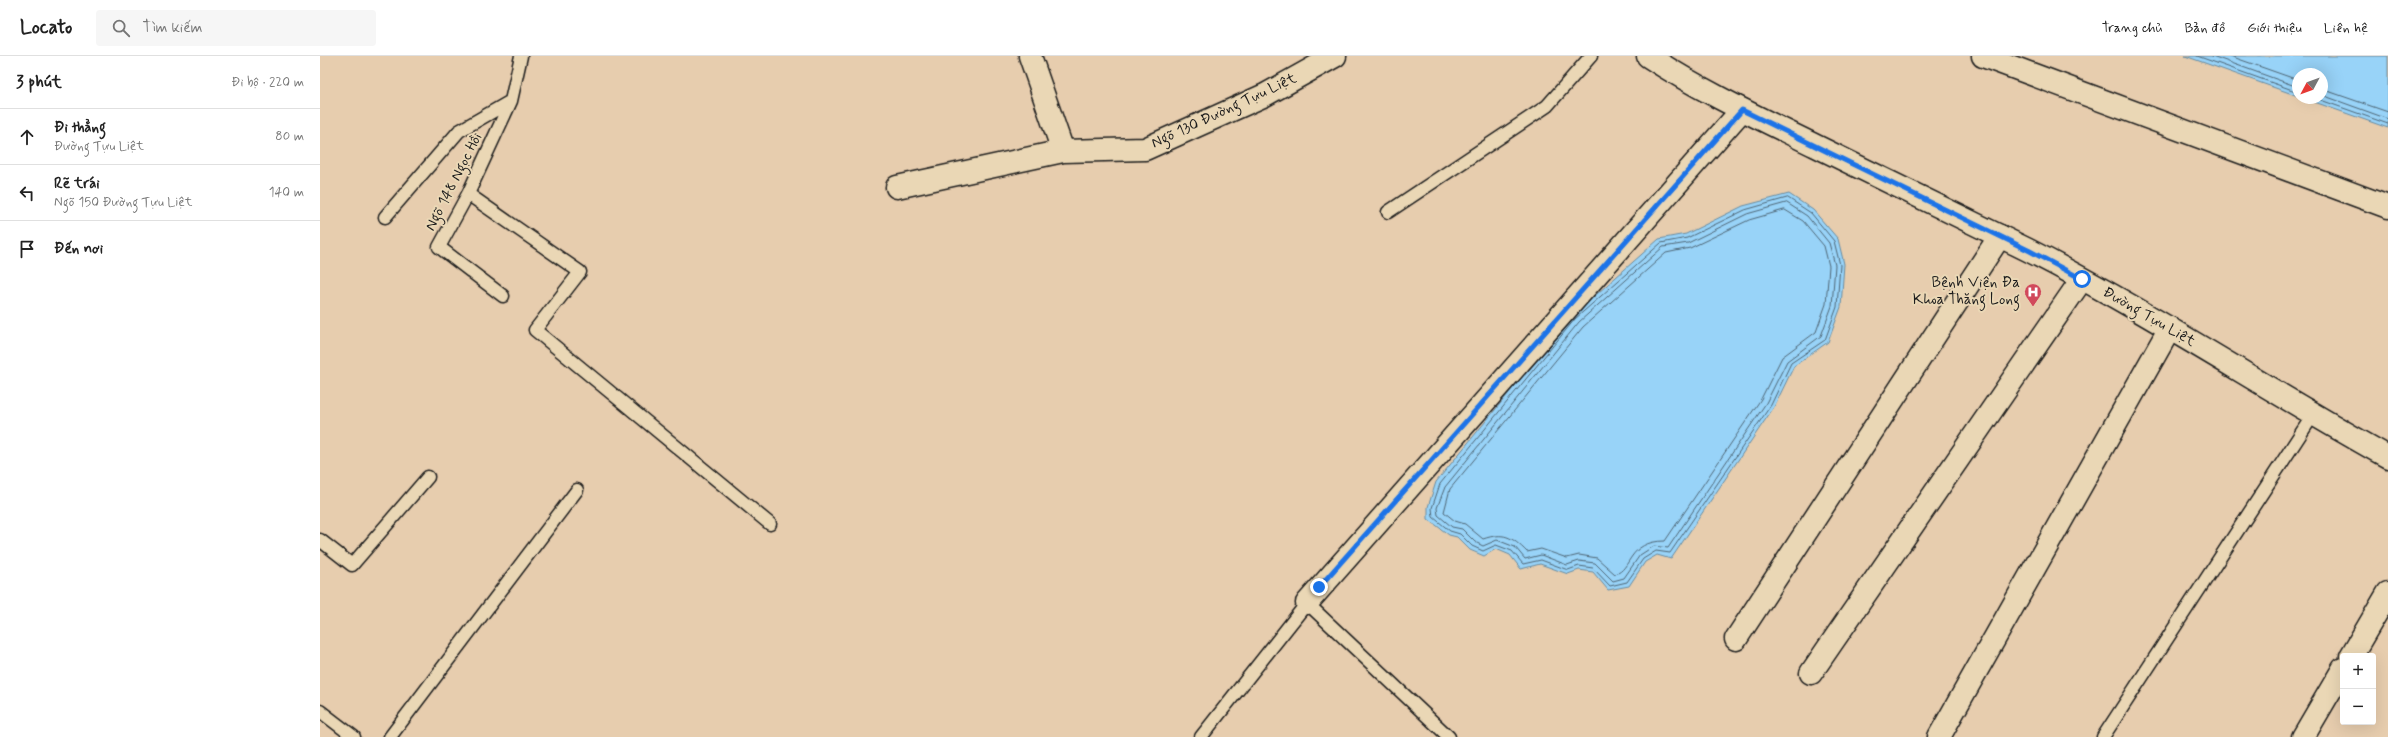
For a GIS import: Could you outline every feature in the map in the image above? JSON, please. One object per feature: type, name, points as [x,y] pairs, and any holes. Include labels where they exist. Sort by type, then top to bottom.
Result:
[{"type":"street","points":[[1030,56],[1063,151]]},
{"type":"street","name":"Ngõ 130 Đường Tựu Liệt","points":[[897,187],[1063,151],[1144,149],[1265,95],[1335,56]]},
{"type":"street","name":"Đường Tựu Liệt","points":[[1648,56],[1742,110],[2000,236],[2082,279],[2170,328],[2313,415],[2388,457]]},
{"type":"street","points":[[1983,56],[2388,207]]},
{"type":"street","points":[[1307,603],[1742,110]]},
{"type":"street","points":[[1736,639],[2000,236]]},
{"type":"street","points":[[1811,673],[2082,279]]},
{"type":"street","points":[[1938,737],[2170,328]]},
{"type":"street","points":[[2353,653],[2388,594]]},
{"type":"street","points":[[2303,737],[2340,674]]},
{"type":"lane","name":"Ngõ 148 Ngọc Hồi","points":[[503,296],[439,247],[468,194],[511,101],[521,56]]},
{"type":"lane","points":[[1388,212],[1547,106],[1592,56]]},
{"type":"lane","name":"Ngõ 148 Ngọc Hồi","points":[[385,217],[459,131],[511,101]]},
{"type":"lane","points":[[468,194],[580,272],[535,330],[770,524]]},
{"type":"lane","points":[[2103,737],[2313,415]]},
{"type":"lane","points":[[320,540],[352,565],[428,477]]},
{"type":"lane","points":[[390,737],[577,490]]},
{"type":"lane","points":[[1201,737],[1307,603],[1449,737]]},
{"type":"lane","points":[[320,711],[354,737]]},
{"type":"water","points":[[2185,56],[2388,56],[2388,128],[2320,104],[2328,104],[2328,68],[2292,68],[2292,94]]},
{"type":"water","points":[[1789,194],[1813,210],[1838,239],[1844,264],[1841,307],[1828,342],[1794,366],[1774,407],[1671,559],[1657,555],[1645,562],[1629,586],[1608,590],[1593,572],[1579,570],[1568,574],[1540,564],[1521,569],[1510,555],[1496,549],[1484,556],[1470,550],[1457,537],[1449,535],[1428,519],[1428,507],[1436,482],[1572,316],[1659,239],[1686,234],[1743,206]]},
{"type":"place","name":"Bệnh Viện Đa Khoa Thăng Long","points":[[2033,307]]},
{"type":"route","points":[[1319,587],[1742,110],[2030,251],[2082,279]]}]
